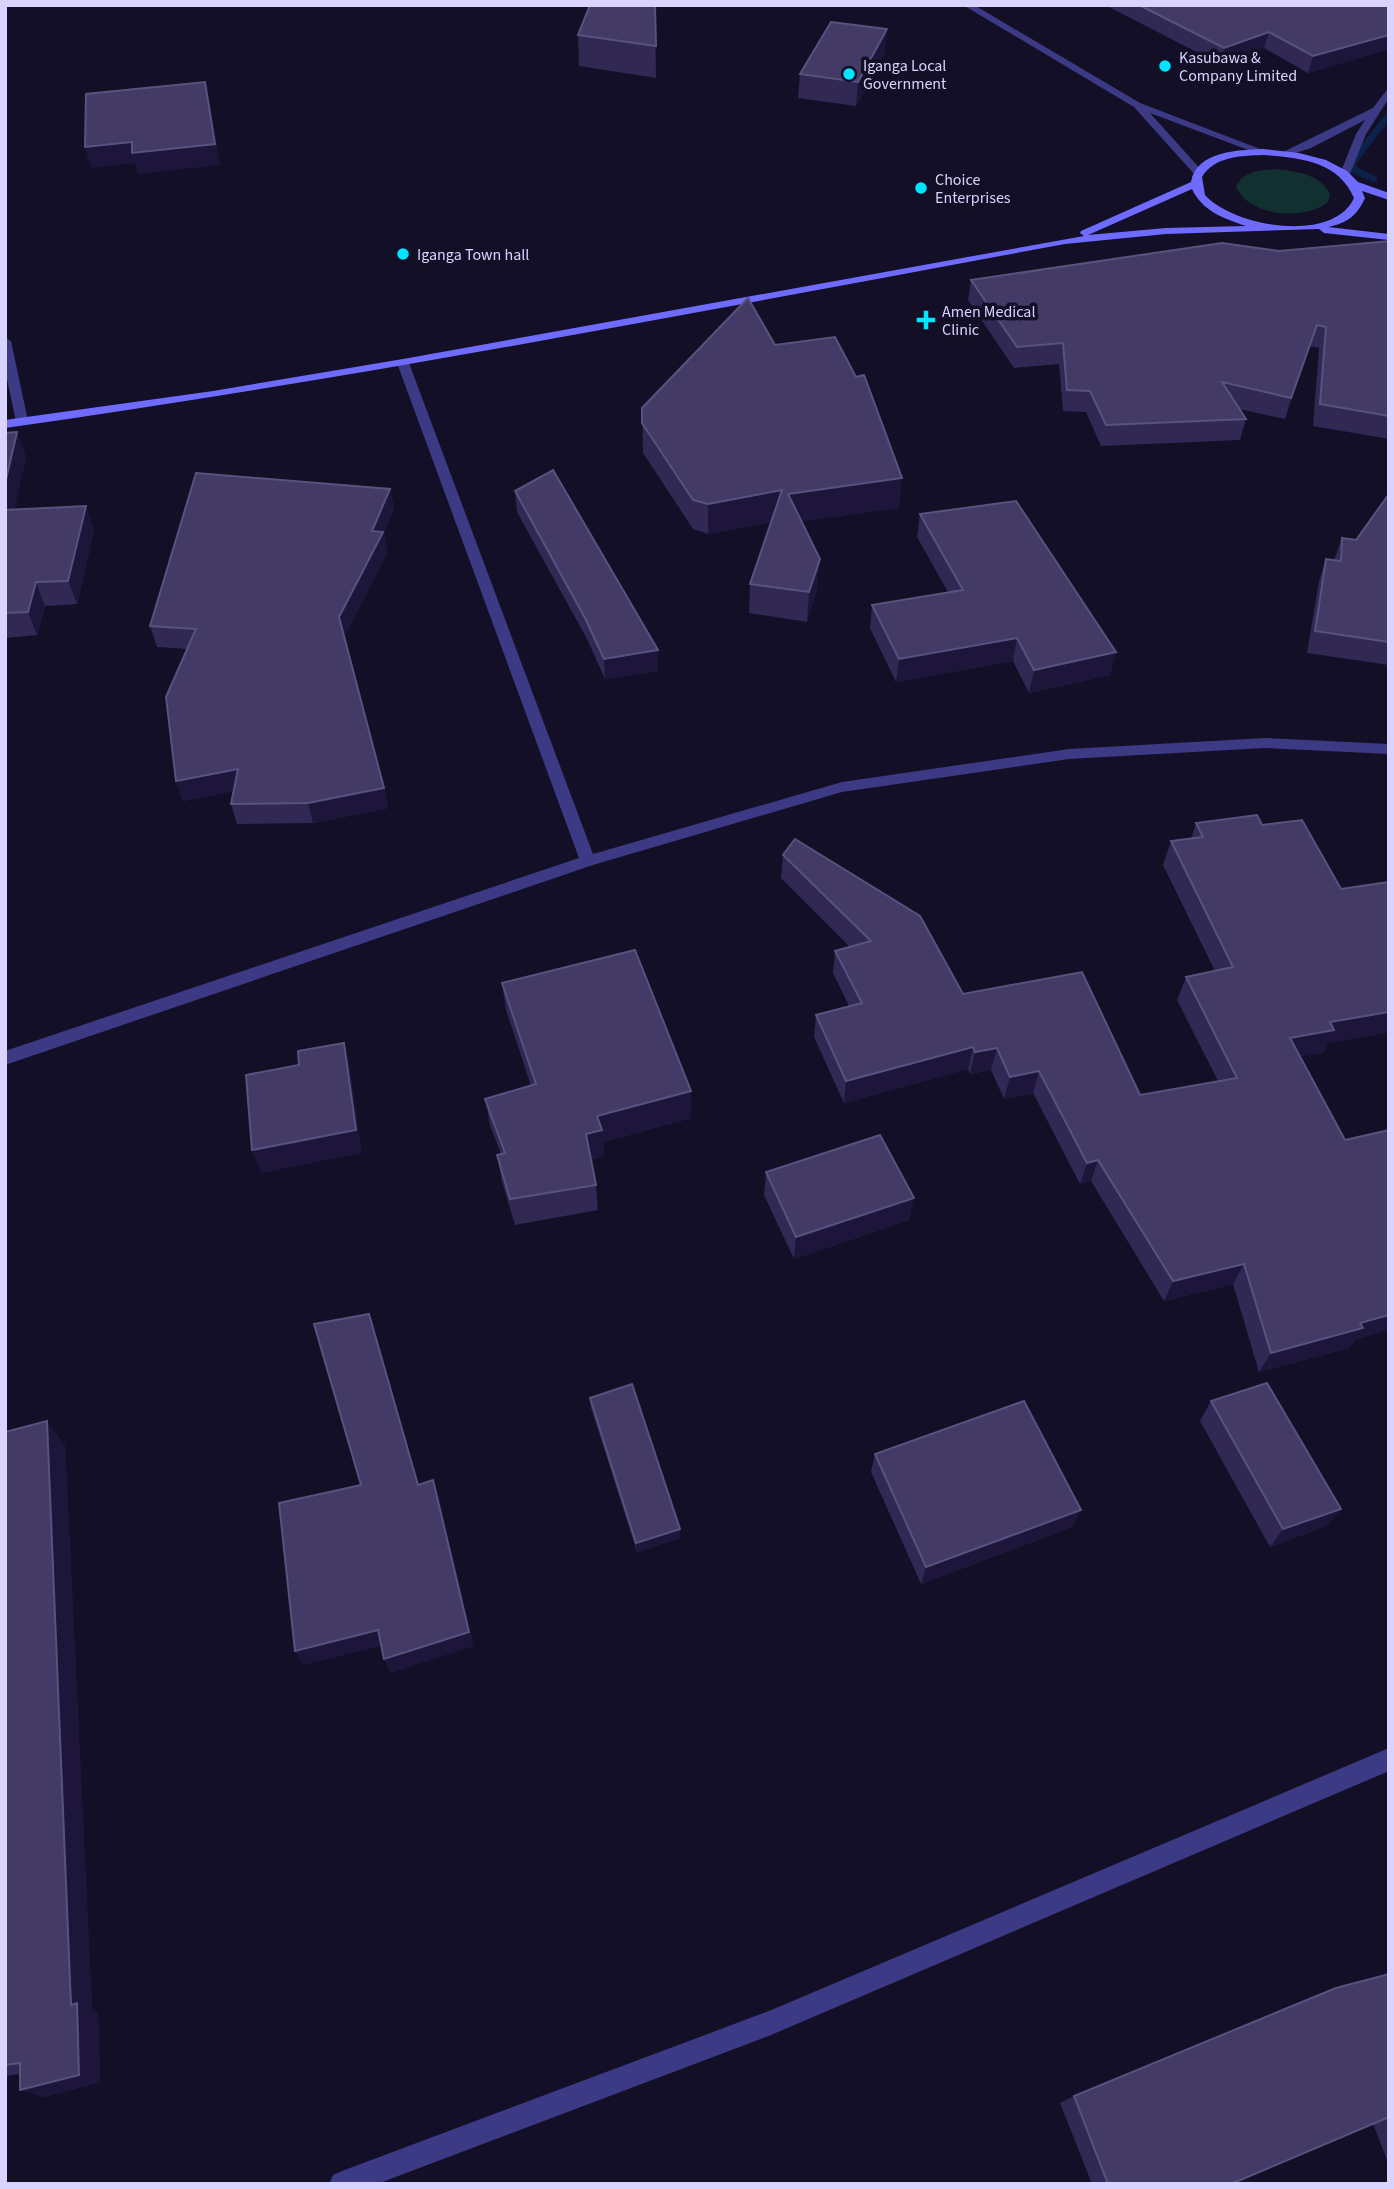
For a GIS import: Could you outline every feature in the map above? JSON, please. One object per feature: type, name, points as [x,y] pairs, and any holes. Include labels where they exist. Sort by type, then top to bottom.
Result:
[{"type":"main road","points":[[1065,241],[1197,179],[1207,164],[1223,158],[1263,152],[1286,153],[1319,161],[1345,174],[1356,185],[1362,196],[1360,207],[1352,217],[1317,229]]},
{"type":"main road","points":[[1197,179],[1205,201],[1226,216],[1270,229]]},
{"type":"main road","points":[[1356,185],[1389,197]]},
{"type":"main road","points":[[5,424],[213,395],[403,363],[1065,241],[1166,231],[1270,229],[1317,229],[1389,237]]},
{"type":"street","points":[[967,5],[1137,105],[1263,152]]},
{"type":"street","points":[[1345,174],[1350,157],[1389,90]]},
{"type":"street","points":[[1137,105],[1197,179]]},
{"type":"street","points":[[1286,153],[1315,142],[1376,110]]},
{"type":"street","points":[[5,341],[22,421]]},
{"type":"street","points":[[403,363],[588,861]]},
{"type":"street","points":[[5,1058],[588,861],[842,787],[1069,754],[1265,743],[1389,749]]},
{"type":"street","points":[[342,2184],[771,2023],[1389,1759]]},
{"type":"green space","points":[[1275,169],[1314,178],[1326,187],[1330,194],[1328,202],[1306,212],[1278,213],[1253,205],[1236,187],[1247,175]]},
{"type":"building","points":[[590,5],[655,5],[656,46],[578,35]]},
{"type":"building","points":[[1139,5],[1389,5],[1389,35],[1313,56],[1269,32],[1224,48]]},
{"type":"building","points":[[831,22],[887,29],[858,82],[800,74]]},
{"type":"building","points":[[205,82],[215,144],[132,153],[132,142],[85,147],[86,94]]},
{"type":"building","points":[[1389,241],[1389,416],[1320,404],[1326,327],[1317,325],[1291,398],[1222,382],[1246,419],[1106,425],[1090,391],[1067,390],[1063,343],[1017,347],[971,280],[1222,243],[1279,251]]},
{"type":"building","points":[[748,298],[775,345],[835,337],[856,377],[864,375],[902,478],[788,494],[820,559],[809,592],[750,584],[782,490],[708,504],[693,500],[642,423],[642,408]]},
{"type":"building","points":[[17,432],[5,484],[5,433]]},
{"type":"building","points":[[553,470],[658,650],[604,659],[585,618],[515,491]]},
{"type":"building","points":[[196,473],[390,489],[372,531],[383,532],[339,617],[384,788],[308,803],[231,804],[238,769],[176,781],[166,697],[196,629],[150,626]]},
{"type":"building","points":[[1389,494],[1389,642],[1315,631],[1326,559],[1341,561],[1342,538],[1356,540]]},
{"type":"building","points":[[1016,501],[1116,652],[1034,670],[1017,638],[899,659],[872,605],[963,590],[920,514]]},
{"type":"building","points":[[86,506],[68,581],[36,582],[28,612],[5,613],[5,510]]},
{"type":"building","points":[[1257,815],[1262,825],[1302,820],[1341,889],[1389,882],[1389,1012],[1330,1022],[1334,1030],[1290,1038],[1345,1140],[1389,1130],[1389,1315],[1360,1323],[1363,1328],[1271,1353],[1244,1264],[1173,1281],[1098,1160],[1087,1163],[1039,1071],[1010,1077],[997,1048],[975,1052],[973,1047],[846,1081],[816,1015],[862,1003],[835,951],[871,941],[783,855],[795,839],[920,916],[963,994],[1082,972],[1140,1095],[1237,1078],[1186,977],[1233,967],[1171,841],[1203,837],[1196,823]]},
{"type":"building","points":[[635,950],[691,1091],[597,1116],[602,1130],[586,1134],[596,1185],[510,1199],[497,1155],[505,1153],[485,1099],[536,1084],[502,983]]},
{"type":"building","points":[[344,1043],[356,1130],[252,1150],[246,1075],[299,1065],[298,1051]]},
{"type":"building","points":[[880,1135],[914,1198],[796,1237],[766,1172]]},
{"type":"building","points":[[369,1314],[418,1485],[433,1480],[469,1632],[384,1659],[378,1630],[295,1651],[279,1503],[361,1485],[314,1324]]},
{"type":"building","points":[[1267,1383],[1341,1509],[1283,1529],[1211,1401]]},
{"type":"building","points":[[632,1384],[680,1529],[636,1543],[590,1398]]},
{"type":"building","points":[[1024,1401],[1081,1510],[926,1567],[875,1454]]},
{"type":"building","points":[[47,1421],[71,2005],[77,2003],[79,2075],[20,2090],[20,2063],[5,2065],[5,1432]]},
{"type":"building","points":[[1389,1974],[1389,2117],[1231,2184],[1108,2184],[1074,2096],[1336,1988]]},
{"type":"waterway","points":[[1373,179],[1354,170],[1351,164],[1389,113]]},
{"type":"place","name":"Kasubawa & Company Limited","points":[[1165,66]]},
{"type":"place","name":"Iganga Local Government","points":[[849,74]]},
{"type":"place","name":"Choice Enterprises","points":[[921,188]]},
{"type":"place","name":"Iganga Town hall","points":[[403,254]]},
{"type":"place","name":"Amen Medical Clinic","points":[[926,320]]}]
